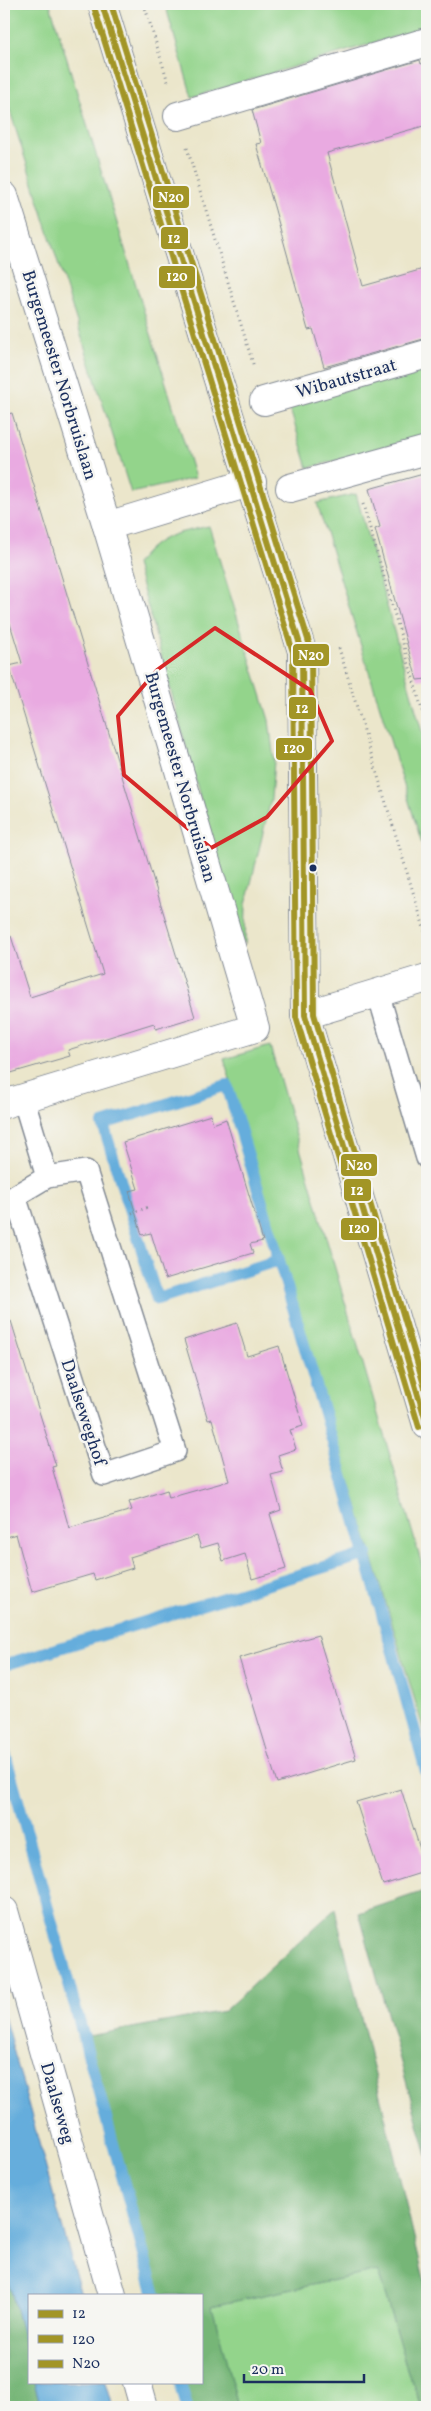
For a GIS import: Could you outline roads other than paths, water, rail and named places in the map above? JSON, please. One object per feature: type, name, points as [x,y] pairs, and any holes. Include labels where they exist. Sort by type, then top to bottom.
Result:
[{"type":"street","points":[[102,4],[252,482],[302,651],[304,1015],[427,1425]]},
{"type":"street","points":[[178,116],[427,42]]},
{"type":"street","name":"Burgemeester Norbruislaan","points":[[4,196],[107,526],[256,1028],[13,1101]]},
{"type":"street","name":"Wibautstraat","points":[[264,401],[427,354]]},
{"type":"street","points":[[290,488],[427,450]]},
{"type":"street","points":[[107,526],[252,482]]},
{"type":"street","points":[[304,1015],[427,978]]},
{"type":"street","name":"Daalseweg","points":[[4,1911],[112,2294]]},
{"type":"street","points":[[138,2384],[144,2407]]},
{"type":"lane","points":[[378,992],[427,1158]]},
{"type":"lane","points":[[13,1101],[47,1177]]},
{"type":"lane","name":"Daalseweghof","points":[[86,1171],[175,1451],[104,1475],[15,1196],[47,1177],[86,1171]]},
{"type":"water","points":[[4,2016],[81,2294],[28,2294],[28,2356],[4,2262]]},
{"type":"water","points":[[35,2384],[107,2384],[113,2407],[41,2407]]},
{"type":"waterway","points":[[279,1260],[157,1299],[103,1124],[227,1085],[304,1343],[427,1775]]},
{"type":"waterway","points":[[4,1665],[367,1554]]},
{"type":"waterway","points":[[4,1750],[155,2294]]},
{"type":"waterway","points":[[181,2384],[187,2407]]}]
